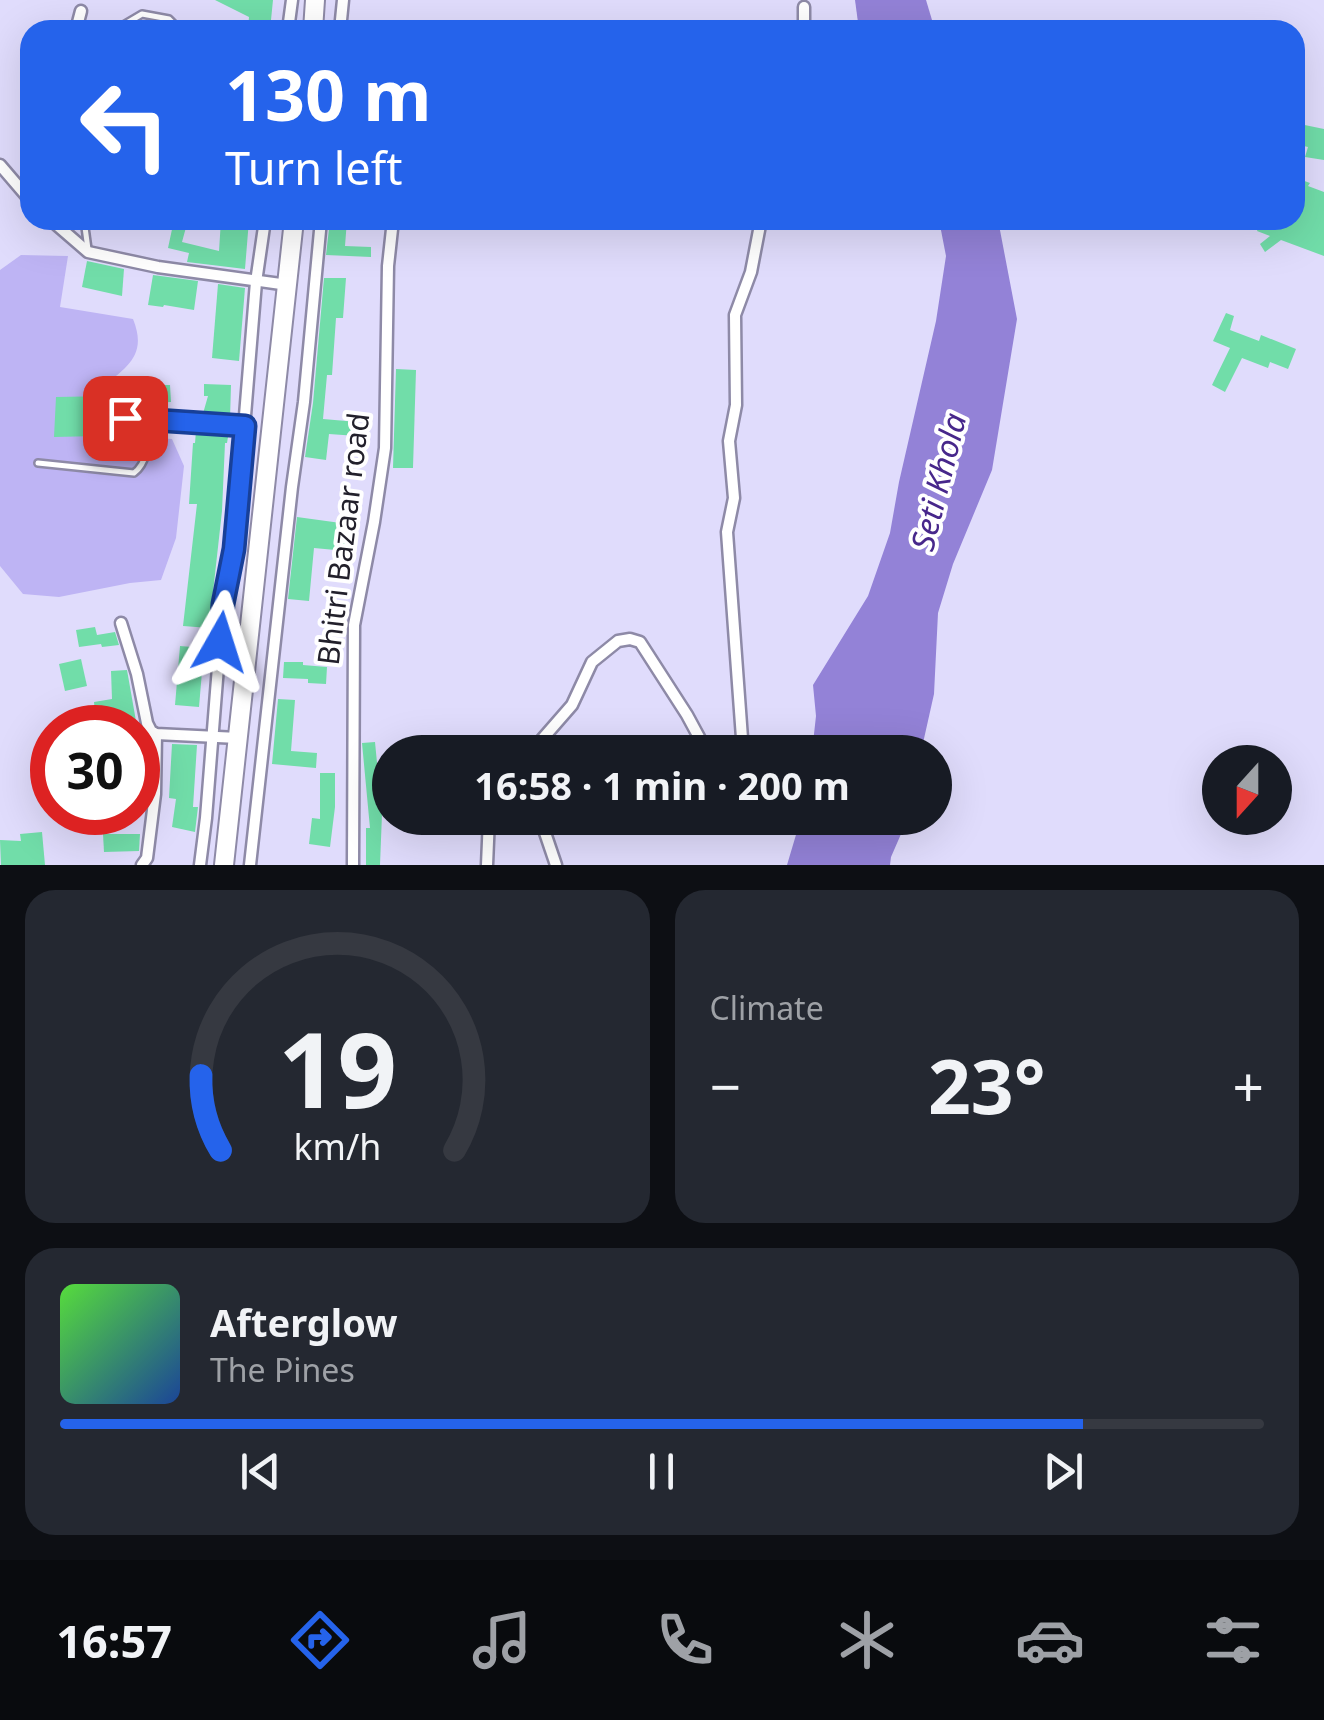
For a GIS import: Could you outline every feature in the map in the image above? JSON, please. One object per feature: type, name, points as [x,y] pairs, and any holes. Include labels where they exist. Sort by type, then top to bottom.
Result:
[{"type":"highway","points":[[224,865],[293,230]]},
{"type":"street","points":[[341,20],[343,0]]},
{"type":"street","points":[[804,7],[804,20]]},
{"type":"street","points":[[79,20],[81,11]]},
{"type":"street","points":[[314,14],[342,16]]},
{"type":"street","points":[[0,166],[20,189]]},
{"type":"street","points":[[65,230],[88,252],[158,268],[288,285]]},
{"type":"street","points":[[200,865],[263,230]]},
{"type":"street","points":[[250,865],[304,402],[319,230]]},
{"type":"street","name":"Bhitri Bazaar road","points":[[353,865],[354,626],[384,448],[392,230]]},
{"type":"street","points":[[743,735],[728,532],[734,498],[729,441],[736,404],[736,314],[751,272],[759,230]]},
{"type":"street","points":[[121,623],[143,705]]},
{"type":"street","points":[[546,735],[572,705],[592,662],[618,641],[630,639],[640,642],[698,735]]},
{"type":"street","points":[[160,734],[238,738]]},
{"type":"street","points":[[142,865],[147,858],[150,835]]},
{"type":"street","points":[[487,865],[488,835]]},
{"type":"street","points":[[546,835],[556,865]]},
{"type":"lane","points":[[132,20],[142,14],[170,20]]},
{"type":"lane","points":[[85,230],[88,252]]},
{"type":"lane","points":[[125,418],[245,426]]},
{"type":"lane","points":[[38,462],[134,473],[146,458],[148,420]]},
{"type":"shaded area","points":[[21,255],[68,256],[60,307],[133,319],[136,352],[126,367],[102,388],[97,415],[110,439],[172,439],[184,466],[176,538],[161,580],[59,597],[23,594],[0,566],[0,270]]},
{"type":"water","points":[[855,0],[926,0],[932,20],[858,20]]},
{"type":"water","name":"Seti Khola","points":[[941,230],[1000,230],[1017,319],[992,470],[953,564],[938,613],[934,694],[925,735],[814,735],[813,685],[868,596],[890,533],[936,321],[946,256]]},
{"type":"water","points":[[796,835],[901,835],[890,865],[787,865]]},
{"type":"building","points":[[215,0],[273,0],[271,20],[249,20]]},
{"type":"building","points":[[1305,125],[1324,129],[1324,160],[1305,157]]},
{"type":"building","points":[[1305,181],[1324,192],[1324,256],[1281,240],[1265,252],[1260,244],[1270,236],[1257,231],[1305,230]]},
{"type":"building","points":[[172,230],[185,230],[182,242],[219,251],[220,230],[248,230],[245,269],[187,262],[189,253],[168,248]]},
{"type":"building","points":[[329,230],[346,230],[345,246],[371,247],[371,257],[326,255]]},
{"type":"building","points":[[87,261],[124,269],[122,296],[82,287]]},
{"type":"building","points":[[153,275],[198,281],[194,310],[148,305]]},
{"type":"building","points":[[324,278],[346,278],[343,318],[336,318],[332,375],[327,375],[323,419],[358,422],[357,436],[329,434],[326,460],[305,457]]},
{"type":"building","points":[[218,284],[245,288],[239,361],[212,358]]},
{"type":"building","points":[[1226,313],[1234,316],[1230,330],[1259,341],[1261,335],[1296,349],[1288,369],[1270,362],[1268,368],[1242,358],[1225,392],[1212,385],[1230,348],[1213,341]]},
{"type":"building","points":[[396,369],[416,370],[413,468],[393,468]]},
{"type":"building","points":[[204,384],[231,385],[230,419],[202,417],[208,396],[204,396]]},
{"type":"building","points":[[160,385],[170,385],[171,402],[117,404],[118,426],[97,426],[98,436],[54,437],[56,397],[161,391]]},
{"type":"building","points":[[198,429],[229,431],[209,628],[183,626],[197,504],[189,504],[193,443]]},
{"type":"building","points":[[297,517],[348,524],[346,551],[314,548],[309,601],[288,599]]},
{"type":"building","points":[[95,627],[97,635],[115,632],[119,645],[79,647],[76,630]]},
{"type":"building","points":[[180,646],[204,648],[199,707],[175,705]]},
{"type":"building","points":[[81,659],[87,686],[65,691],[59,664]]},
{"type":"building","points":[[284,662],[327,667],[326,684],[283,678]]},
{"type":"building","points":[[127,670],[133,705],[94,705],[112,699],[111,671]]},
{"type":"building","points":[[278,699],[295,700],[291,751],[317,753],[316,768],[272,764]]},
{"type":"building","points":[[372,742],[372,835],[381,835],[380,865],[366,865],[366,828],[370,828],[362,743]]},
{"type":"building","points":[[172,744],[197,745],[195,832],[172,827],[176,799],[169,798]]},
{"type":"building","points":[[320,773],[335,773],[330,847],[309,844],[312,818],[320,819]]},
{"type":"building","points":[[20,834],[42,835],[45,865],[1,865],[0,840],[21,841]]},
{"type":"building","points":[[103,835],[140,835],[139,851],[104,852]]},
{"type":"route","points":[[125,418],[245,426],[234,549],[220,642]]}]
